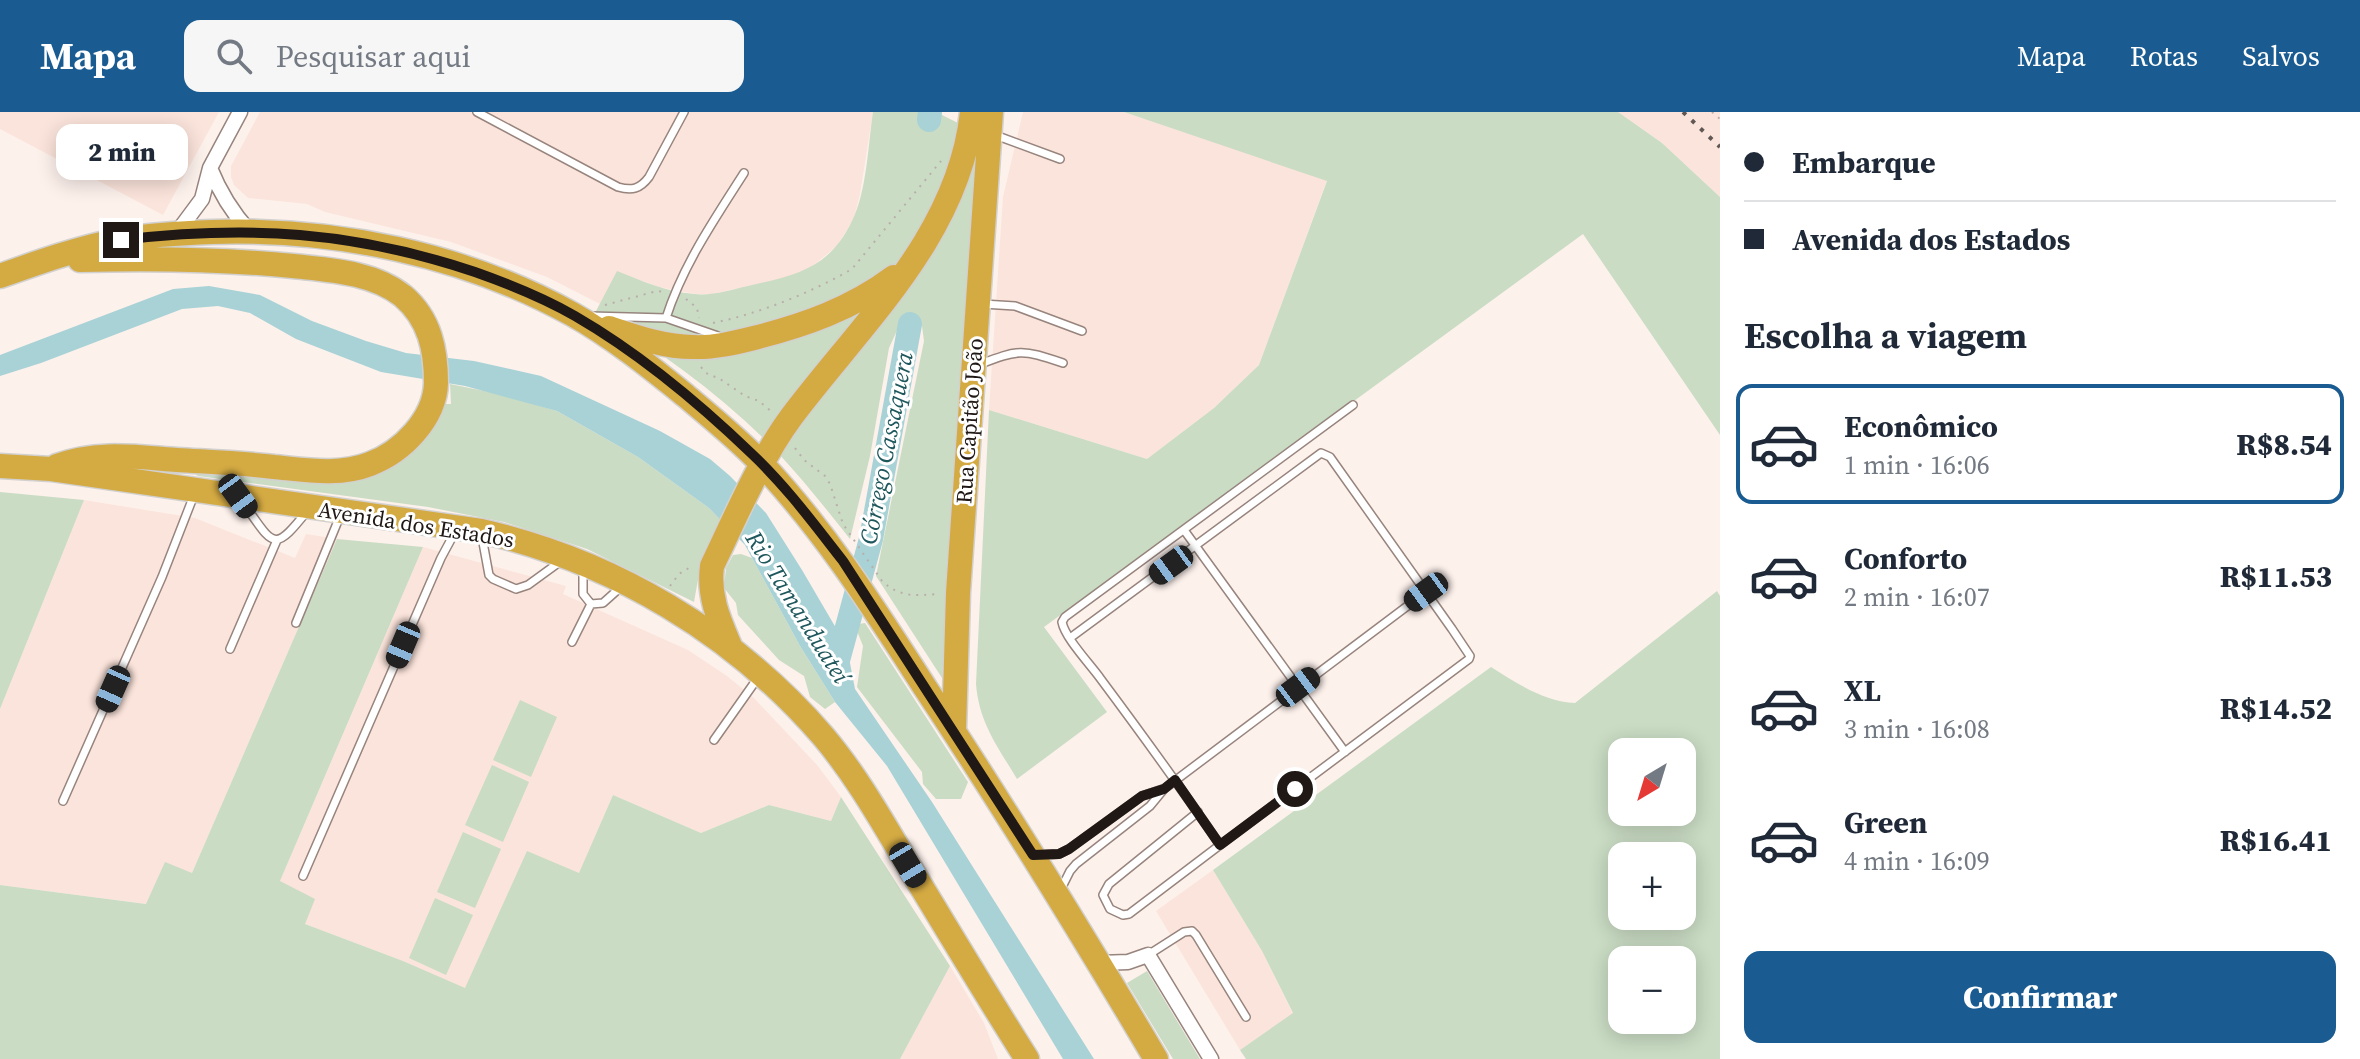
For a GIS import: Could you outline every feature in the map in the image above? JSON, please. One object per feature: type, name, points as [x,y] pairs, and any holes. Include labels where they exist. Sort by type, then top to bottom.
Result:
[{"type":"highway","points":[[731,649],[714,608],[710,580],[716,557],[762,465],[792,417],[882,305],[927,240],[946,204],[965,150],[972,112]]},
{"type":"highway","name":"Rua Capitão João","points":[[954,730],[958,593],[972,367],[992,123]]},
{"type":"highway","points":[[0,276],[45,260],[121,240],[249,231],[342,238],[419,255],[499,281],[576,316],[666,345],[701,347],[790,330],[878,289],[909,267]]},
{"type":"highway","points":[[45,260],[172,258],[241,261],[329,270],[365,278],[385,285],[417,310],[429,330],[436,371],[435,391],[422,424],[390,455],[353,470],[110,455],[75,460],[51,469]]},
{"type":"highway","points":[[576,316],[651,368],[709,415],[762,465],[843,561],[1033,855],[1156,1059]]},
{"type":"highway","name":"Avenida dos Estados","points":[[0,466],[51,469],[469,529],[521,540],[575,560],[661,600],[761,674],[824,737],[861,787],[1027,1059]]},
{"type":"street","points":[[176,234],[202,199],[210,168],[240,112]]},
{"type":"street","points":[[210,168],[221,196],[249,231]]},
{"type":"street","points":[[1099,963],[1128,962],[1148,955],[1211,1059]]},
{"type":"lane","points":[[477,112],[629,190],[644,184],[649,177],[684,112]]},
{"type":"lane","points":[[992,123],[1060,159]]},
{"type":"lane","points":[[666,318],[693,253],[744,173]]},
{"type":"lane","points":[[977,303],[1015,306],[1082,331]]},
{"type":"lane","points":[[576,316],[666,318],[700,332],[740,341]]},
{"type":"lane","points":[[972,367],[1009,353],[1021,352],[1063,363]]},
{"type":"lane","points":[[1220,845],[1070,638],[1062,622],[1353,405]]},
{"type":"lane","points":[[1070,638],[1317,455],[1325,453],[1470,658],[1129,914],[1123,915],[1110,909],[1103,895],[1109,884],[1198,812]]},
{"type":"lane","points":[[63,801],[162,577],[196,490]]},
{"type":"lane","points":[[238,496],[264,532],[277,540],[289,535],[311,506]]},
{"type":"lane","points":[[296,623],[342,510]]},
{"type":"lane","points":[[303,876],[441,558],[469,529],[493,579],[516,589],[575,560],[583,594],[591,604]]},
{"type":"lane","points":[[1184,530],[1345,752]]},
{"type":"lane","points":[[230,649],[277,540]]},
{"type":"lane","points":[[591,604],[603,603],[626,583]]},
{"type":"lane","points":[[1058,896],[1076,864],[1150,806],[1164,789],[1426,592]]},
{"type":"lane","points":[[572,642],[591,604]]},
{"type":"lane","points":[[714,740],[761,674]]},
{"type":"lane","points":[[1033,855],[1059,854],[1069,849],[1142,796],[1164,789]]},
{"type":"lane","points":[[1148,955],[1184,932],[1192,931],[1246,1017]]},
{"type":"path","points":[[1712,112],[1720,119]]},
{"type":"path","points":[[713,323],[762,310],[852,269],[948,150]]},
{"type":"path","points":[[601,306],[657,291],[694,304],[699,312],[700,324]]},
{"type":"path","points":[[851,536],[890,588],[915,597],[958,593]]},
{"type":"path","points":[[661,600],[679,574],[716,557]]},
{"type":"shaded area","points":[[0,112],[219,112],[163,215],[0,129]]},
{"type":"shaded area","points":[[260,112],[873,112],[854,218],[838,245],[814,265],[795,276],[712,294],[659,287],[617,272],[600,304],[547,277],[451,242],[325,212],[307,204],[248,198],[234,185],[231,166]]},
{"type":"shaded area","points":[[1023,112],[1124,112],[1327,180],[1259,365],[1214,408],[1147,459],[989,410],[1003,197]]},
{"type":"shaded area","points":[[1618,112],[1720,112],[1720,197],[1662,143]]},
{"type":"shaded area","points":[[84,500],[195,518],[295,558],[306,534],[337,539],[192,873],[147,904],[0,885],[0,709]]},
{"type":"shaded area","points":[[423,547],[566,586],[563,594],[688,650],[727,676],[754,698],[818,766],[841,797],[831,821],[769,805],[701,833],[613,795],[579,874],[527,852],[465,989],[403,961],[305,924],[280,881]]},
{"type":"shaded area","points":[[1213,870],[1262,951],[1293,1014],[1240,1050],[1156,911]]},
{"type":"shaded area","points":[[950,966],[984,1023],[998,1059],[900,1059]]},
{"type":"green space","points":[[873,112],[936,112],[982,135],[942,678],[876,576],[924,341],[922,326],[900,324],[889,348],[870,456],[850,539],[788,464],[737,414],[669,360],[596,311],[617,271],[664,288],[708,294],[781,278],[822,260],[843,237],[857,209],[864,182]]},
{"type":"green space","points":[[1124,112],[1618,112],[1662,143],[1720,197],[1720,435],[1583,234],[1044,627],[1107,712],[1017,779],[985,723],[976,684],[989,410],[1147,459],[1214,408],[1259,365],[1327,181]]},
{"type":"green space","points":[[450,384],[557,411],[638,457],[709,508],[720,519],[702,557],[694,602],[587,549],[504,522],[428,507],[194,473],[380,473],[420,446],[445,404],[451,404]]},
{"type":"green space","points":[[0,492],[84,500],[0,709]]},
{"type":"green space","points":[[337,539],[423,547],[280,881],[315,899],[305,924],[465,988],[527,851],[579,873],[613,795],[701,833],[769,805],[831,821],[841,797],[950,966],[900,1059],[0,1059],[0,885],[146,904],[165,862],[192,873]]},
{"type":"green space","points":[[733,555],[752,558],[835,702],[825,709],[810,697],[804,676],[779,660],[738,615],[736,603],[724,588],[726,568]]},
{"type":"green space","points":[[1717,591],[1720,596],[1720,1059],[1246,1059],[1240,1050],[1293,1013],[1262,951],[1213,870],[1491,667],[1521,685],[1564,702],[1575,703]]},
{"type":"green space","points":[[865,623],[968,782],[961,799],[936,799],[923,784],[922,772],[857,687],[863,646],[857,631],[859,624]]},
{"type":"green space","points":[[520,700],[557,717],[531,777],[493,760]]},
{"type":"green space","points":[[492,765],[529,782],[503,842],[465,825]]},
{"type":"green space","points":[[463,832],[501,849],[475,908],[437,892]]},
{"type":"green space","points":[[435,898],[473,915],[446,975],[409,958]]},
{"type":"green space","points":[[1147,971],[1200,1059],[1173,1059],[1127,983]]},
{"type":"water","name":"Rio Tamanduateí","points":[[209,286],[260,295],[312,321],[406,353],[474,361],[541,376],[660,431],[710,459],[730,476],[766,513],[802,570],[843,640],[855,689],[932,802],[1094,1059],[1063,1059],[887,766],[835,702],[800,646],[745,545],[709,508],[638,457],[557,411],[465,386],[381,372],[296,339],[250,313],[218,306],[182,309],[0,376],[0,355],[173,289]]},
{"type":"waterway","name":"Córrego Cassaquera","points":[[929,120],[930,112]]},
{"type":"waterway","name":"Córrego Cassaquera","points":[[837,664],[871,539],[910,324]]},
{"type":"railway","points":[[1683,112],[1720,147]]},
{"type":"route","points":[[121,240],[249,231],[342,238],[391,248],[446,262],[551,303],[621,346],[709,415],[751,453],[789,494],[843,561],[1033,855],[1059,854],[1069,849],[1142,796],[1164,789],[1175,780],[1220,845],[1295,789]]}]
